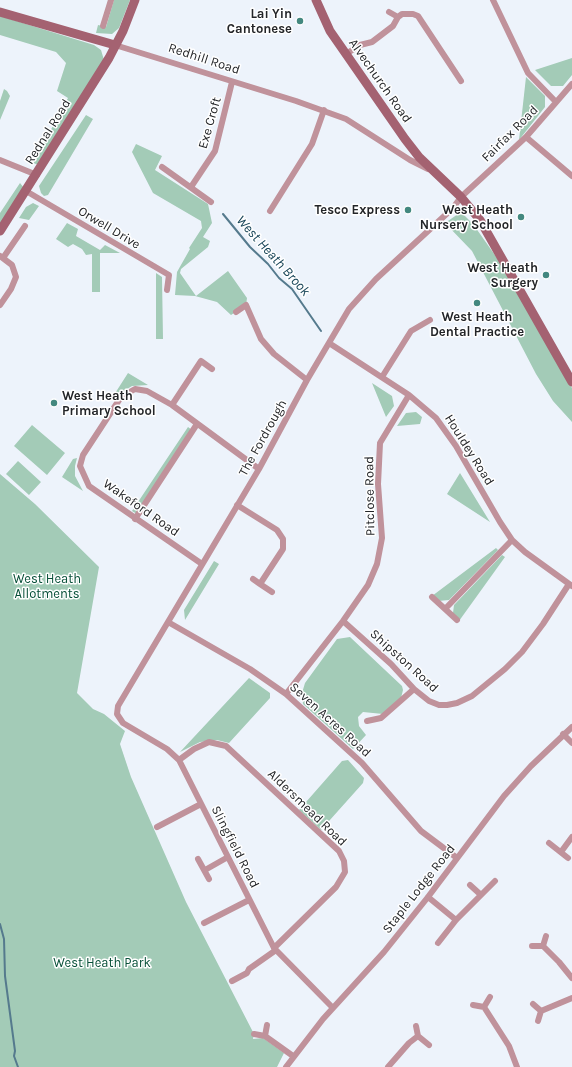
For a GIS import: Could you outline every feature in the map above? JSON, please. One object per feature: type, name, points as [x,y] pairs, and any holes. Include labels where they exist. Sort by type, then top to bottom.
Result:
[{"type":"street","points":[[103,26],[111,0]]},
{"type":"street","name":"Rednal Road","points":[[0,231],[84,100],[115,45],[135,0]]},
{"type":"street","name":"Alvechurch Road","points":[[316,0],[330,31],[405,139],[432,171]]},
{"type":"street","points":[[493,0],[528,73],[556,102]]},
{"type":"street","name":"Redhill Road","points":[[0,12],[115,45],[346,118],[394,148],[410,160],[432,171],[460,197],[480,220],[572,382]]},
{"type":"street","points":[[389,12],[398,17]]},
{"type":"street","points":[[346,54],[360,45],[372,42],[393,26],[398,17],[407,13],[418,16],[461,82]]},
{"type":"street","name":"Exe Croft","points":[[191,187],[215,151],[232,82]]},
{"type":"street","name":"Fairfax Road","points":[[460,197],[526,137],[572,84]]},
{"type":"street","points":[[270,211],[312,144],[324,110]]},
{"type":"street","points":[[526,137],[572,176]]},
{"type":"street","points":[[394,148],[405,139]]},
{"type":"street","points":[[0,160],[37,175]]},
{"type":"street","points":[[162,167],[211,202]]},
{"type":"street","name":"Orwell Drive","points":[[26,191],[169,276],[167,290]]},
{"type":"street","name":"The Fordrough","points":[[117,714],[118,706],[259,469],[307,380],[349,309],[362,292],[453,208],[460,197]]},
{"type":"street","points":[[0,305],[16,277],[12,265],[2,257],[25,226]]},
{"type":"street","points":[[236,312],[246,305],[261,339],[274,354],[307,380]]},
{"type":"street","points":[[382,377],[411,331],[430,320]]},
{"type":"street","name":"Houldey Road","points":[[329,343],[409,395],[427,409],[445,428],[512,540],[525,552],[570,585]]},
{"type":"street","points":[[172,405],[201,362],[212,369]]},
{"type":"street","name":"Wakeford Road","points":[[202,564],[89,486],[80,466],[82,455],[121,397],[135,389],[147,391],[172,405],[259,469]]},
{"type":"street","name":"Pitclose Road","points":[[286,694],[343,621],[368,585],[377,564],[382,538],[378,484],[380,443],[409,395]]},
{"type":"street","points":[[135,519],[197,424]]},
{"type":"street","points":[[238,505],[277,530],[283,539],[283,549],[260,584]]},
{"type":"street","points":[[445,609],[512,540]]},
{"type":"street","points":[[253,579],[272,592]]},
{"type":"street","name":"Shipston Road","points":[[343,621],[391,664],[414,689],[429,701],[439,705],[457,703],[472,696],[506,669],[522,652],[570,585]]},
{"type":"street","points":[[432,597],[457,620]]},
{"type":"street","name":"Seven Acres Road","points":[[168,622],[243,665],[286,694],[362,763],[421,831],[457,858]]},
{"type":"street","points":[[367,721],[381,718],[414,689]]},
{"type":"street","name":"Slingfield Road","points":[[117,714],[122,723],[167,749],[179,760],[275,949],[333,1008]]},
{"type":"street","name":"Staple Lodge Road","points":[[286,1067],[293,1056],[333,1008],[384,952],[428,897],[504,796],[563,734],[572,727]]},
{"type":"street","points":[[563,734],[572,743]]},
{"type":"street","name":"Aldersmead Road","points":[[179,760],[194,749],[209,742],[226,746],[339,851],[344,861],[345,872],[336,887],[275,949]]},
{"type":"street","name":"Slingfield Road","points":[[157,827],[201,804]]},
{"type":"street","points":[[561,852],[572,837]]},
{"type":"street","points":[[550,843],[568,858]]},
{"type":"street","points":[[205,870],[228,857]]},
{"type":"street","points":[[198,859],[209,879]]},
{"type":"street","points":[[438,943],[456,920],[495,881]]},
{"type":"street","points":[[470,885],[481,895]]},
{"type":"street","points":[[428,897],[456,920]]},
{"type":"street","name":"Slingfield Road","points":[[204,923],[250,900]]},
{"type":"street","points":[[543,946],[546,936]]},
{"type":"street","points":[[532,946],[543,946],[560,962],[572,978]]},
{"type":"street","points":[[232,981],[247,973],[249,969],[275,949]]},
{"type":"street","points":[[484,1007],[490,997]]},
{"type":"street","points":[[541,1011],[572,998]]},
{"type":"street","points":[[533,1004],[541,1011]]},
{"type":"street","points":[[473,1005],[484,1007],[509,1046],[517,1067]]},
{"type":"street","points":[[538,1021],[541,1011]]},
{"type":"street","points":[[265,1036],[267,1025]]},
{"type":"street","points":[[416,1026],[418,1036],[429,1045]]},
{"type":"street","points":[[254,1034],[265,1036],[293,1056]]},
{"type":"street","points":[[388,1067],[409,1043],[418,1036]]},
{"type":"green space","points":[[114,0],[130,0],[119,28],[112,34],[96,33],[98,25],[106,27]]},
{"type":"green space","points":[[0,16],[94,45],[101,50],[104,60],[39,165],[33,163],[68,98],[57,91],[66,63],[56,52],[0,35]]},
{"type":"green space","points":[[572,58],[572,75],[563,86],[551,86],[535,70]]},
{"type":"green space","points":[[526,77],[545,96],[545,107],[519,140]]},
{"type":"green space","points":[[4,89],[10,96],[0,120],[0,101]]},
{"type":"green space","points":[[86,115],[93,119],[48,195],[44,196],[41,193],[39,186]]},
{"type":"green space","points":[[136,144],[162,156],[155,170],[208,204],[212,223],[203,237],[210,241],[208,247],[181,269],[180,273],[196,296],[228,271],[247,298],[246,305],[231,315],[217,302],[195,296],[175,295],[177,272],[190,249],[189,248],[202,228],[201,221],[153,193],[132,152]]},
{"type":"green space","points":[[20,183],[24,188],[0,226],[0,213]]},
{"type":"green space","points":[[33,203],[39,206],[29,220],[19,218],[26,207]]},
{"type":"green space","points":[[461,212],[473,224],[497,258],[572,388],[572,422],[553,401],[536,374],[472,251],[445,223]]},
{"type":"green space","points":[[67,223],[78,229],[76,236],[100,250],[105,245],[120,253],[100,253],[100,292],[92,292],[92,254],[86,255],[82,249],[73,244],[68,247],[56,239]]},
{"type":"green space","points":[[156,273],[162,277],[163,339],[156,339]]},
{"type":"green space","points":[[128,373],[148,385],[132,386],[112,398]]},
{"type":"green space","points":[[372,383],[392,396],[394,406],[386,417]]},
{"type":"green space","points":[[416,412],[422,417],[420,424],[397,426],[406,413]]},
{"type":"green space","points":[[32,425],[65,453],[47,475],[14,446]]},
{"type":"green space","points":[[188,427],[192,430],[137,514],[132,511]]},
{"type":"green space","points":[[77,458],[75,476],[83,491],[62,477],[73,459]]},
{"type":"green space","points":[[18,461],[41,482],[29,495],[6,474]]},
{"type":"green space","points":[[460,473],[490,522],[447,494]]},
{"type":"green space","name":"West Heath Park","points":[[0,474],[35,504],[99,567],[77,693],[93,709],[104,714],[125,731],[120,744],[131,777],[186,902],[254,1034],[253,1039],[263,1038],[284,1053],[277,1067],[0,1067]]},
{"type":"green space","points":[[496,548],[498,550],[449,600],[438,601],[432,596]]},
{"type":"green space","points":[[502,555],[505,557],[459,621],[453,613],[454,605]]},
{"type":"green space","points":[[214,561],[219,564],[185,620],[184,610]]},
{"type":"green space","points":[[350,637],[402,686],[403,690],[401,698],[383,714],[363,712],[358,717],[359,726],[366,735],[353,749],[303,704],[302,693],[305,683],[337,639]]},
{"type":"green space","points":[[249,678],[270,693],[270,698],[229,743],[217,740],[200,742],[180,752]]},
{"type":"green space","points":[[348,760],[364,778],[363,783],[321,830],[299,810],[342,761]]},
{"type":"waterway","name":"West Heath Brook","points":[[223,214],[250,247],[268,264],[279,278],[292,289],[321,331]]},
{"type":"waterway","points":[[0,924],[4,939],[5,976],[15,1051],[14,1056],[18,1067]]},
{"type":"place","name":"Lai Yin Cantonese","points":[[300,21]]},
{"type":"place","name":"Tesco Express","points":[[408,210]]},
{"type":"place","name":"West Heath Nursery School","points":[[521,217]]},
{"type":"place","name":"West Heath Surgery","points":[[546,275]]},
{"type":"place","name":"West Heath Dental Practice","points":[[477,303]]},
{"type":"place","name":"West Heath Primary School","points":[[54,403]]},
{"type":"park label","name":"West Heath Allotments","points":[[47,586]]}]
